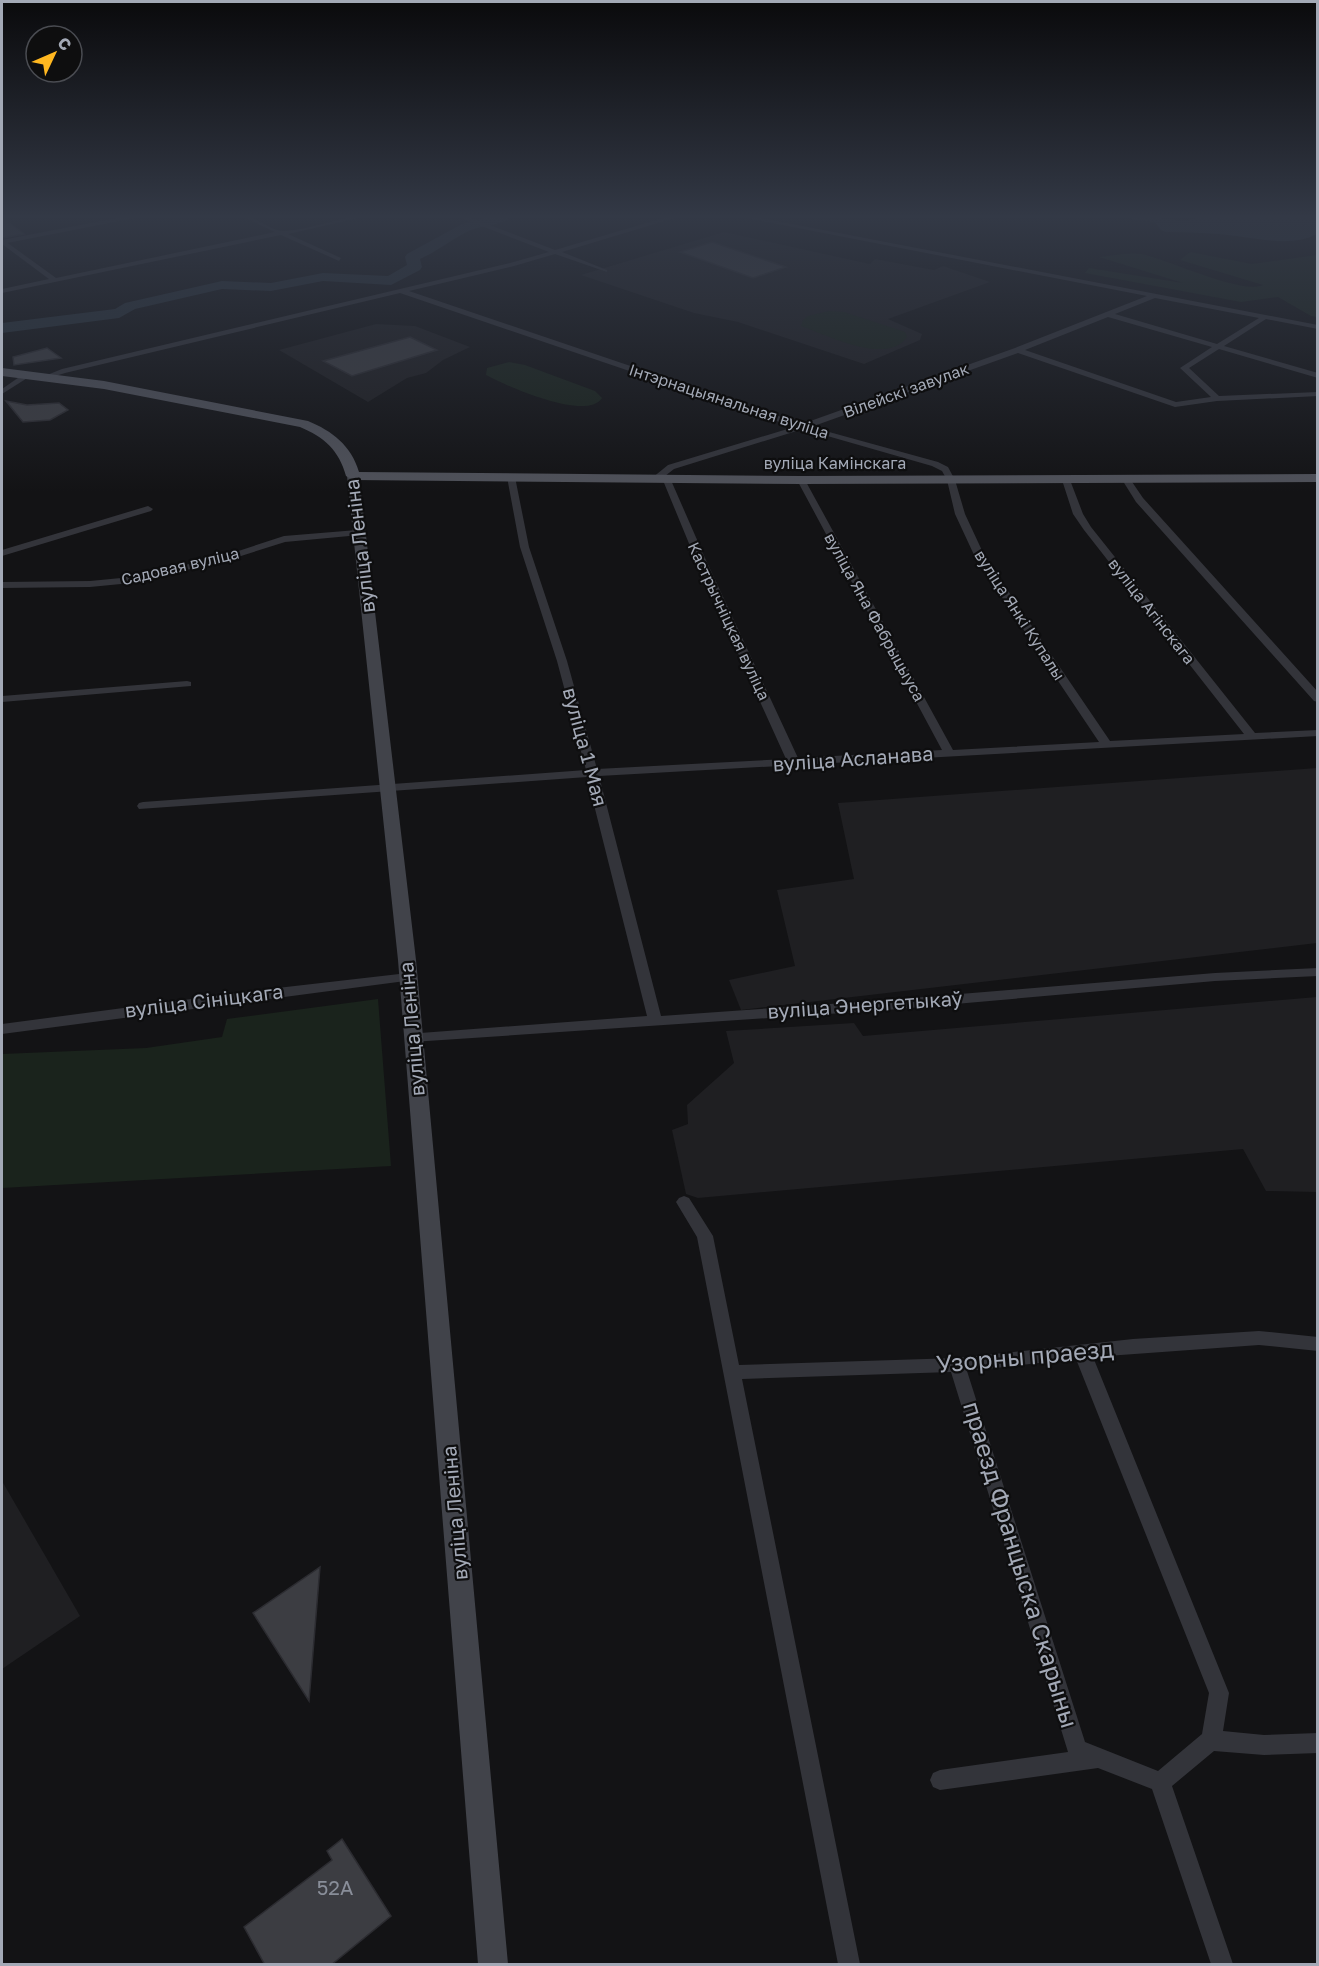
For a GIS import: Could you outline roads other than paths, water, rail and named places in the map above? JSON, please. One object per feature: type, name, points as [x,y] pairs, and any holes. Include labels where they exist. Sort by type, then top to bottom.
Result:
[{"type":"main road","name":"вуліца Леніна","points":[[2,372],[104,385],[303,424],[336,441],[348,461],[353,476],[357,533],[389,789],[433,1239],[493,1965]]},
{"type":"main road","name":"вуліца Камінскага","points":[[353,476],[801,480],[1317,478]]},
{"type":"street","points":[[46,377],[56,372],[329,308]]},
{"type":"street","name":"Інтэрнацыянальная вуліца","points":[[453,308],[693,392],[802,427],[935,464],[945,469],[951,480]]},
{"type":"street","name":"Вілейскі завулак","points":[[661,478],[671,467],[802,427],[1018,350],[1123,308]]},
{"type":"street","points":[[1216,308],[1317,327]]},
{"type":"street","points":[[1107,314],[1317,376]]},
{"type":"street","points":[[1217,399],[1184,368],[1264,317]]},
{"type":"street","points":[[1018,350],[1170,404],[1317,394]]},
{"type":"street","points":[[2,392],[28,375]]},
{"type":"street","name":"вуліца 1 Мая","points":[[511,477],[519,524],[561,658],[655,1019]]},
{"type":"street","name":"Кастрычніцкая вуліца","points":[[661,478],[794,763]]},
{"type":"street","points":[[1125,478],[1139,500],[1317,699]]},
{"type":"street","name":"вуліца Яна Фабрыцыуса","points":[[801,480],[950,753]]},
{"type":"street","name":"вуліца Янкі Купалы","points":[[951,480],[960,514],[980,557],[1106,743]]},
{"type":"street","name":"вуліца Агінскага","points":[[1065,480],[1078,514],[1087,528],[1251,735]]},
{"type":"street","points":[[2,553],[148,509]]},
{"type":"street","name":"Садовая вуліца","points":[[2,585],[90,584],[121,581],[216,561],[284,539],[357,533]]},
{"type":"street","points":[[2,699],[187,684]]},
{"type":"street","name":"вуліца Асланава","points":[[143,806],[592,773],[1317,733]]},
{"type":"street","name":"вуліца Энергетыкаў","points":[[412,1037],[887,1005],[1203,978],[1317,972]]},
{"type":"street","name":"вуліца Сініцкага","points":[[2,1029],[408,977]]},
{"type":"street","points":[[684,1202],[705,1236],[849,1965]]},
{"type":"street","name":"Узорны праезд","points":[[733,1372],[957,1365],[1133,1346],[1259,1338],[1317,1344]]},
{"type":"street","points":[[1082,1352],[1220,1693],[1211,1740],[1160,1782],[1222,1965]]},
{"type":"street","name":"праезд Францыска Скарыны","points":[[957,1365],[1077,1749],[1160,1782]]},
{"type":"street","points":[[1211,1740],[1264,1745],[1317,1743]]},
{"type":"street","points":[[940,1780],[1099,1758]]},
{"type":"waterway","points":[[2,328],[119,313],[127,308]]}]
